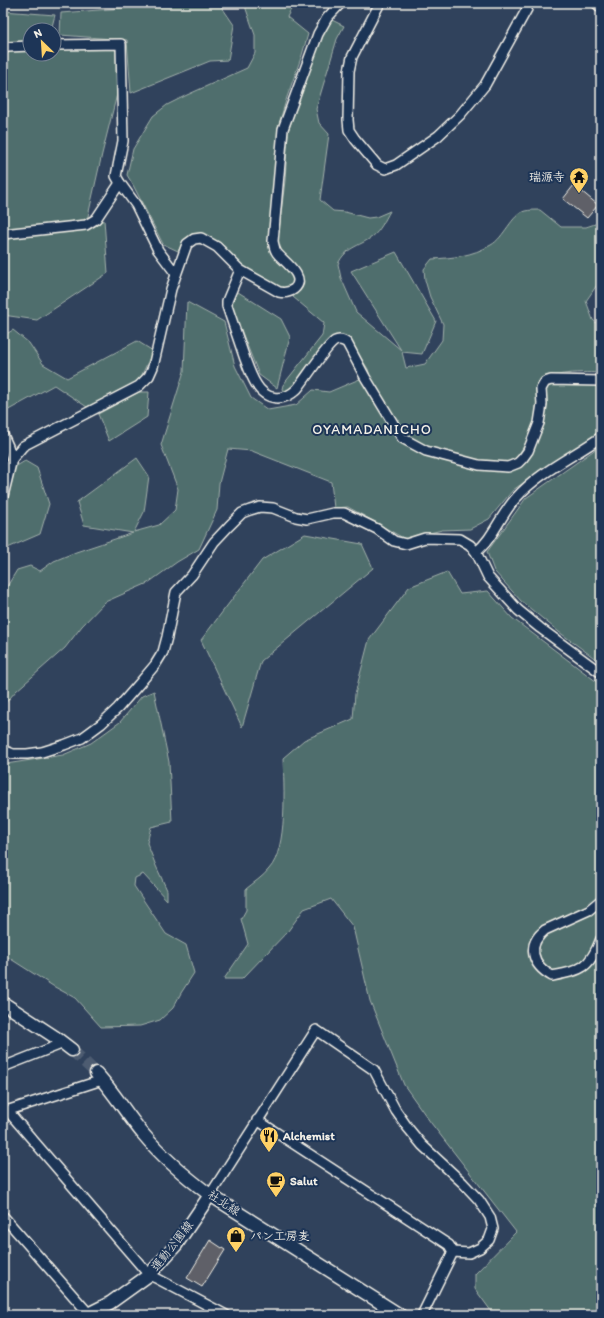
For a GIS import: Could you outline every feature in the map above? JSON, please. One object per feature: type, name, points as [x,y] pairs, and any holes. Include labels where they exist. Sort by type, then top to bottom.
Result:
[{"type":"street","points":[[3,496],[12,459],[23,446],[139,386],[149,376],[156,354],[171,289],[187,244],[194,239],[201,238],[218,247],[240,270],[279,292],[284,293],[294,289],[298,282],[294,269],[277,253],[274,248],[273,241],[283,129],[318,34],[327,18],[341,3]]},
{"type":"street","points":[[380,3],[352,57],[349,71],[348,120],[350,132],[355,139],[377,165],[385,169],[396,165],[438,136],[460,115],[485,85],[523,16],[528,3]]},
{"type":"street","points":[[596,3],[601,8]]},
{"type":"street","points":[[62,45],[121,44],[122,141],[116,176],[136,205],[158,250],[176,274]]},
{"type":"street","points":[[3,49],[8,47],[22,46]]},
{"type":"street","points":[[3,234],[86,225],[96,219],[120,183]]},
{"type":"street","points":[[240,270],[227,300],[228,306],[249,371],[256,385],[262,391],[274,398],[281,398],[292,394],[302,384],[329,345],[338,340],[344,341],[347,343],[365,377],[402,438],[426,451],[480,465],[513,466],[523,458],[534,437],[539,423],[542,404],[541,389],[545,382],[551,380],[601,381]]},
{"type":"street","points":[[3,435],[12,459]]},
{"type":"street","points":[[476,552],[486,542],[515,498],[525,488],[545,473],[601,438]]},
{"type":"street","points":[[3,750],[13,754],[28,754],[64,746],[82,738],[113,713],[151,670],[162,652],[167,637],[176,592],[192,575],[214,542],[242,513],[260,507],[273,508],[296,517],[307,519],[333,513],[344,513],[377,529],[394,541],[406,544],[425,538],[460,539],[470,545],[476,552],[488,577],[518,610],[601,673]]},
{"type":"street","points":[[601,900],[589,910],[545,930],[539,935],[533,949],[534,958],[538,966],[545,973],[552,976],[577,970],[588,964],[595,955],[601,939]]},
{"type":"street","points":[[3,1003],[44,1029],[68,1047]]},
{"type":"street","points":[[210,1195],[316,1030],[374,1070],[396,1111],[408,1128],[422,1145],[479,1200],[490,1217],[493,1229],[489,1240],[480,1248],[469,1253],[453,1252]]},
{"type":"street","points":[[3,1067],[68,1047]]},
{"type":"street","points":[[99,1077],[5,1111],[149,1275],[226,1315]]},
{"type":"street","name":"社北線","points":[[99,1077],[155,1148],[187,1178],[210,1195],[400,1315]]},
{"type":"street","points":[[257,1120],[449,1245],[453,1252]]},
{"type":"street","name":"運動公園線","points":[[88,1315],[110,1303],[149,1275],[176,1245],[210,1195]]},
{"type":"street","points":[[3,1216],[88,1315]]},
{"type":"street","points":[[422,1315],[453,1252]]},
{"type":"green space","points":[[163,3],[219,3],[234,25],[228,60],[210,61],[131,93],[127,40],[62,35],[61,13],[161,5]]},
{"type":"green space","points":[[246,3],[294,3],[287,17],[308,34],[278,127],[271,240],[295,277],[293,286],[283,290],[243,267],[221,244],[201,233],[192,234],[184,241],[178,251],[163,244],[127,175],[133,149],[153,116],[167,105],[247,68],[255,53],[255,35],[246,9]]},
{"type":"green space","points":[[3,11],[55,15],[53,22],[22,22],[22,42],[3,44]]},
{"type":"green space","points":[[330,19],[344,26],[337,39],[316,109],[319,123],[329,134],[320,200],[333,211],[345,212],[368,218],[376,217],[390,211],[375,235],[345,254],[338,264],[341,278],[356,312],[401,350],[351,271],[396,252],[436,321],[422,354],[402,352],[406,368],[425,364],[442,340],[443,324],[430,297],[425,280],[424,269],[432,259],[462,256],[484,249],[496,242],[512,221],[520,213],[525,211],[540,210],[561,227],[586,227],[601,222],[601,279],[586,301],[593,320],[601,327],[601,373],[559,375],[543,379],[538,383],[535,420],[530,435],[514,460],[507,463],[481,463],[427,449],[405,437],[371,380],[368,369],[349,340],[345,337],[341,336],[297,386],[285,394],[282,389],[283,385],[322,336],[324,323],[293,297],[300,287],[277,246],[285,181],[288,131],[323,34]]},
{"type":"green space","points":[[22,48],[22,62],[62,62],[62,48],[116,49],[117,94],[86,225],[3,234],[3,49]]},
{"type":"green space","points":[[104,220],[108,273],[37,320],[3,315],[3,238],[93,227]]},
{"type":"green space","points":[[238,292],[281,319],[290,337],[277,388],[259,375],[231,305]]},
{"type":"green space","points":[[187,302],[224,322],[235,366],[251,398],[268,410],[296,405],[313,390],[329,392],[362,378],[401,439],[479,467],[525,461],[543,389],[551,382],[601,386],[601,429],[596,434],[513,490],[489,519],[470,529],[442,530],[405,539],[348,507],[334,508],[331,482],[252,451],[228,449],[219,483],[217,510],[199,549],[177,562],[148,583],[105,602],[82,626],[65,648],[16,691],[3,706],[3,674],[7,657],[3,649],[3,593],[17,570],[30,566],[40,571],[54,561],[76,552],[133,533],[84,525],[77,502],[137,458],[149,476],[144,512],[134,532],[159,525],[175,510],[178,489],[161,445],[184,371]]},
{"type":"green space","points":[[13,330],[29,343],[43,364],[67,378],[137,341],[153,351],[139,381],[87,407],[54,385],[3,413],[3,336]]},
{"type":"green space","points":[[139,392],[149,392],[147,417],[109,441],[98,414]]},
{"type":"green space","points":[[601,444],[601,663],[559,632],[521,601],[494,571],[487,552],[526,498]]},
{"type":"green space","points":[[25,461],[37,468],[49,504],[40,534],[3,550],[3,511],[15,467]]},
{"type":"green space","points":[[305,534],[362,544],[373,568],[261,661],[242,727],[201,640],[262,560]]},
{"type":"green space","points":[[447,572],[460,594],[488,591],[512,618],[601,685],[601,1315],[494,1315],[475,1289],[475,1274],[516,1232],[431,1123],[404,1085],[370,1001],[353,927],[331,899],[304,909],[288,931],[242,979],[224,979],[248,944],[241,919],[246,910],[246,889],[269,869],[275,860],[279,847],[284,816],[283,758],[304,740],[353,719],[355,694],[369,640],[409,587]]},
{"type":"green space","points":[[154,691],[169,762],[172,822],[151,827],[147,843],[167,890],[167,900],[143,874],[135,878],[134,886],[166,934],[186,945],[194,973],[173,1008],[160,1020],[140,1026],[101,1027],[75,998],[53,986],[3,954],[3,761],[6,764],[63,755],[91,743],[120,722],[142,696]]},
{"type":"building","points":[[574,185],[598,205],[587,218],[563,199]]},
{"type":"building","points":[[210,1240],[225,1250],[202,1287],[187,1278]]},
{"type":"tunnel","points":[[72,1050],[96,1073]]},
{"type":"place","name":"瑞源寺","points":[[579,194]]},
{"type":"place","name":"Alchemist","points":[[269,1153]]},
{"type":"place","name":"Salut","points":[[276,1198]]},
{"type":"place","name":"パン工房麦","points":[[236,1253]]},
{"type":"district","name":"OYAMADANICHO","points":[[372,429]]}]
